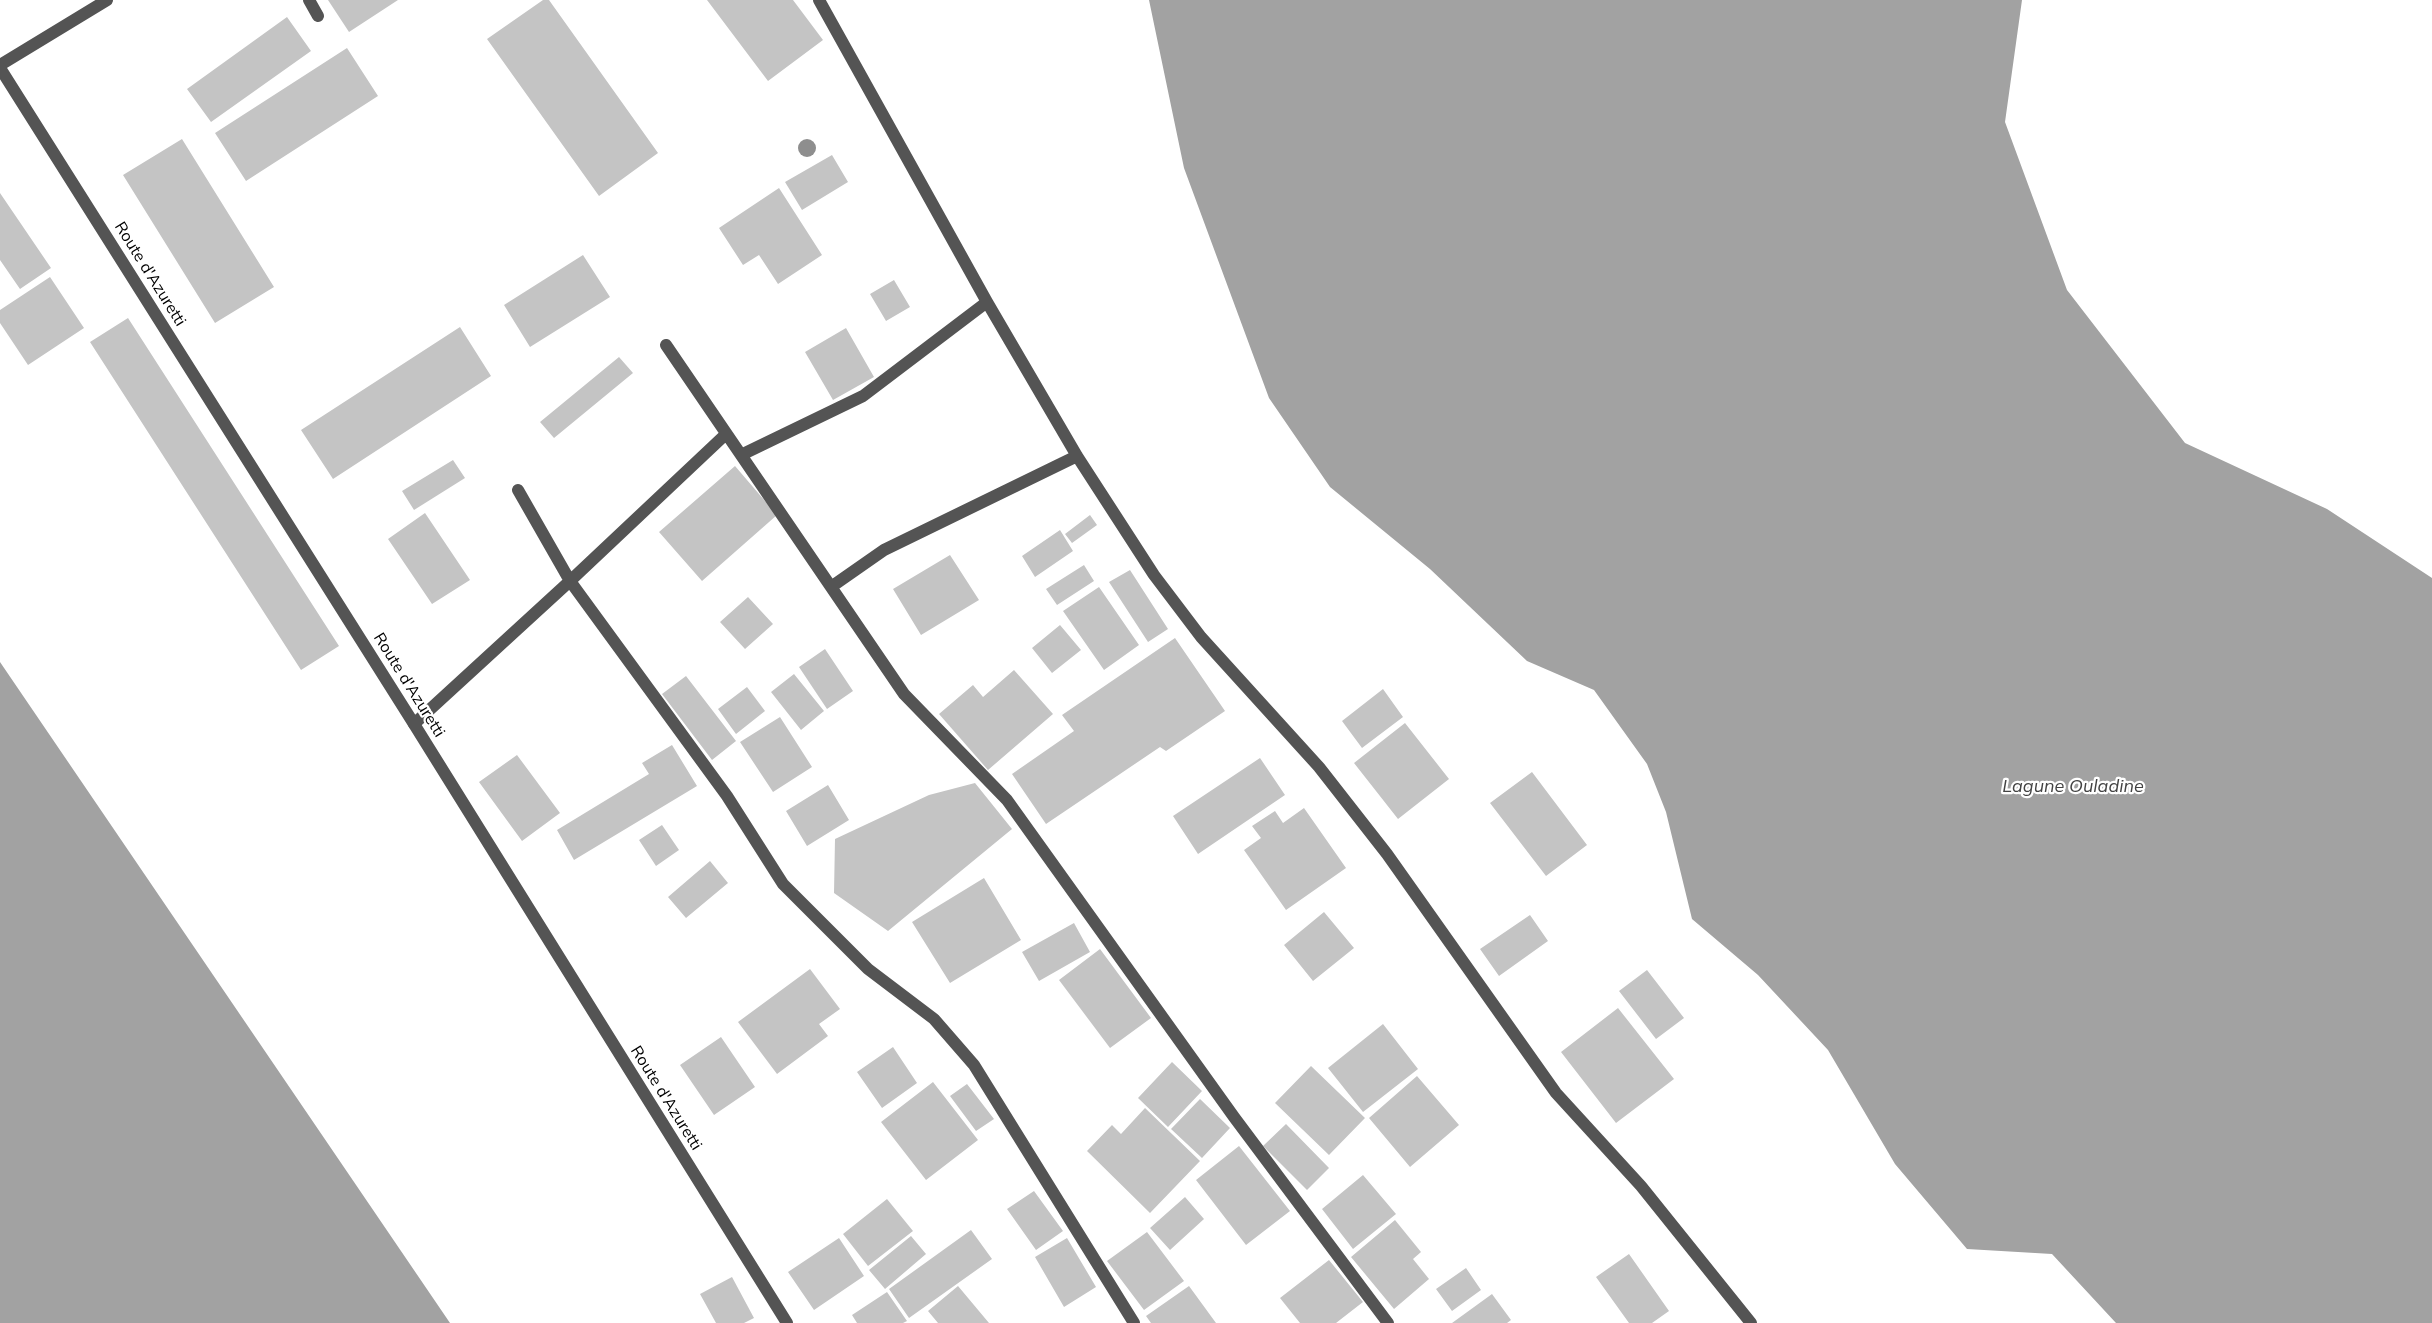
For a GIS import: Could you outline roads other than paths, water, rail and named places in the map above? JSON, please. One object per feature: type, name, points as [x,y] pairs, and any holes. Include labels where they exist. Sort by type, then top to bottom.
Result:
[{"type":"street","points":[[0,66],[107,0]]},
{"type":"street","points":[[309,0],[318,16]]},
{"type":"street","points":[[819,0],[987,302],[1077,456],[1154,575],[1201,637],[1319,767],[1387,854],[1556,1093],[1641,1186],[1751,1323]]},
{"type":"street","name":"Route d'Azuretti","points":[[0,66],[787,1323]]},
{"type":"street","points":[[741,455],[862,396],[987,302]]},
{"type":"street","points":[[666,345],[904,694],[1007,800],[1234,1117],[1388,1323]]},
{"type":"street","points":[[414,724],[726,434]]},
{"type":"street","points":[[831,587],[884,550],[1077,456]]},
{"type":"street","points":[[518,490],[570,581],[727,796],[783,884],[868,969],[933,1019],[974,1065],[1134,1323]]},
{"type":"water","name":"Lagune Ouladine","points":[[1149,0],[2022,0],[2005,122],[2067,290],[2185,443],[2327,509],[2432,578],[2432,1323],[2116,1323],[2052,1254],[1967,1249],[1895,1164],[1828,1050],[1758,975],[1692,919],[1666,812],[1647,764],[1594,690],[1527,661],[1430,569],[1330,487],[1269,398],[1184,168]]},
{"type":"water","points":[[0,662],[450,1323],[0,1323]]}]
